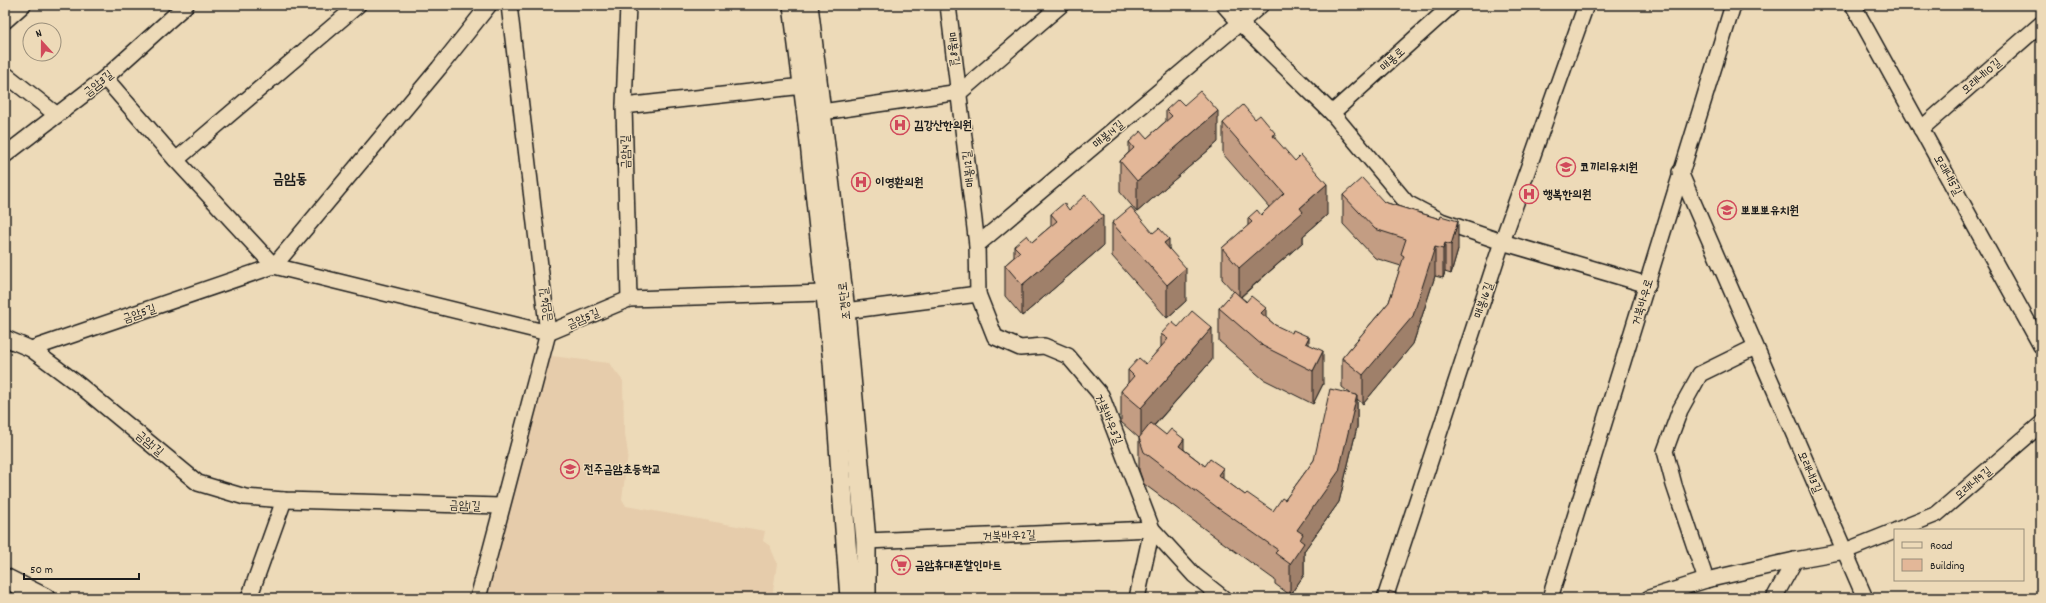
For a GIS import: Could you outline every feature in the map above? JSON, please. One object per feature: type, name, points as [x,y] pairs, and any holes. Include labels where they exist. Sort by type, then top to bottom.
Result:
[{"type":"street","points":[[5,21],[23,5]]},
{"type":"street","name":"금암3길","points":[[5,156],[105,78],[186,5]]},
{"type":"street","points":[[176,160],[358,5]]},
{"type":"street","points":[[274,266],[439,68],[489,5]]},
{"type":"street","name":"금암6길","points":[[478,598],[501,506],[548,333],[509,5]]},
{"type":"street","name":"금암4길","points":[[628,5],[624,106],[629,299]]},
{"type":"street","name":"조경단로","points":[[793,5],[833,362],[850,598]]},
{"type":"street","name":"조경단로","points":[[808,5],[845,311],[866,541],[866,598]]},
{"type":"street","name":"매봉8길","points":[[948,5],[960,92]]},
{"type":"street","points":[[822,112],[960,92],[1061,5]]},
{"type":"street","points":[[1224,5],[1240,23],[1332,113],[1407,203],[1441,221],[1502,242],[1648,285]]},
{"type":"street","name":"매봉14길","points":[[977,245],[1261,5]]},
{"type":"street","name":"매봉로","points":[[1332,113],[1452,5]]},
{"type":"street","name":"매봉16길","points":[[1385,598],[1502,242],[1586,5]]},
{"type":"street","name":"거북바우로","points":[[1550,598],[1648,285],[1680,172],[1733,5]]},
{"type":"street","name":"모래내5길","points":[[1853,5],[2041,346]]},
{"type":"street","name":"모래내10길","points":[[1921,129],[2041,24]]},
{"type":"street","points":[[5,74],[57,115]]},
{"type":"street","points":[[105,78],[176,160],[274,266],[548,333]]},
{"type":"street","points":[[624,106],[803,86]]},
{"type":"street","name":"매봉12길","points":[[960,92],[977,245],[978,294]]},
{"type":"street","name":"모래내3길","points":[[1680,172],[1865,598]]},
{"type":"street","name":"금암5길","points":[[31,350],[274,266]]},
{"type":"street","points":[[826,293],[845,311],[978,294]]},
{"type":"street","name":"금암5길","points":[[548,333],[629,299],[826,293]]},
{"type":"street","name":"거북바우3길","points":[[978,294],[995,337],[1020,348],[1044,346],[1068,356],[1101,395],[1152,529],[1194,575],[1223,598]]},
{"type":"street","points":[[5,338],[31,350]]},
{"type":"street","points":[[1706,580],[1674,485],[1665,451],[1680,410],[1700,374],[1755,347]]},
{"type":"street","name":"금암1길","points":[[31,350],[78,384],[198,483],[245,497],[284,500],[501,506]]},
{"type":"street","name":"모래내9길","points":[[1899,529],[1937,514],[2041,424]]},
{"type":"street","points":[[249,598],[284,500]]},
{"type":"street","points":[[1137,598],[1152,529]]},
{"type":"street","name":"거북바우2길","points":[[866,541],[1152,529]]},
{"type":"street","name":"모래내9길","points":[[1649,598],[1706,580],[1795,560],[1845,551],[1894,531]]},
{"type":"street","points":[[1774,598],[1795,560]]},
{"type":"street","points":[[5,578],[45,598]]},
{"type":"shaded area","name":"전주금암초등학교","points":[[551,356],[609,363],[623,381],[624,427],[628,454],[622,499],[626,506],[765,531],[763,541],[770,546],[777,563],[772,598],[480,598],[510,484]]},
{"type":"building","points":[[1200,91],[1218,111],[1137,181],[1120,161],[1134,148],[1129,142],[1141,131],[1147,138],[1172,116],[1166,110],[1178,99],[1184,105]]},
{"type":"building","points":[[1243,105],[1255,119],[1260,115],[1275,133],[1273,136],[1295,161],[1301,155],[1327,184],[1300,208],[1303,212],[1239,268],[1222,248],[1252,222],[1248,218],[1257,210],[1261,215],[1284,193],[1223,123]]},
{"type":"building","points":[[1362,178],[1384,202],[1440,219],[1441,216],[1458,221],[1451,245],[1445,243],[1443,249],[1435,247],[1413,316],[1363,375],[1342,358],[1389,302],[1404,256],[1401,254],[1406,239],[1375,229],[1343,195]]},
{"type":"building","points":[[1085,195],[1103,216],[1022,285],[1005,265],[1020,252],[1014,246],[1027,235],[1032,242],[1057,221],[1051,214],[1064,203],[1069,210]]},
{"type":"building","points":[[1131,207],[1153,233],[1159,228],[1169,239],[1164,243],[1186,268],[1167,285],[1112,223]]},
{"type":"building","points":[[1234,291],[1246,302],[1251,296],[1266,308],[1261,313],[1275,325],[1292,333],[1293,330],[1309,337],[1306,343],[1323,351],[1313,371],[1263,346],[1219,308]]},
{"type":"building","points":[[1192,311],[1212,328],[1141,408],[1121,391],[1134,376],[1128,370],[1139,358],[1146,364],[1168,339],[1161,334],[1172,322],[1178,327]]},
{"type":"building","points":[[1330,389],[1357,395],[1339,471],[1297,530],[1303,534],[1300,540],[1304,543],[1290,564],[1275,553],[1278,550],[1218,508],[1144,452],[1139,438],[1151,423],[1166,435],[1171,429],[1184,439],[1179,446],[1205,466],[1210,459],[1223,468],[1218,475],[1245,495],[1247,493],[1273,511],[1282,498],[1285,500],[1314,460]]},
{"type":"building","points":[[1389,591],[1410,598],[1387,598]]},
{"type":"place","name":"김강산한의원","points":[[900,125]]},
{"type":"place","name":"코끼리유치원","points":[[1566,167]]},
{"type":"place","name":"이영환의원","points":[[861,182]]},
{"type":"place","name":"행복한의원","points":[[1529,194]]},
{"type":"place","name":"뽀뽀뽀유치원","points":[[1727,210]]},
{"type":"place","name":"전주금암초등학교","points":[[570,469]]},
{"type":"place","name":"금암휴대폰할인마트","points":[[901,565]]},
{"type":"district","name":"금암동","points":[[290,178]]}]
